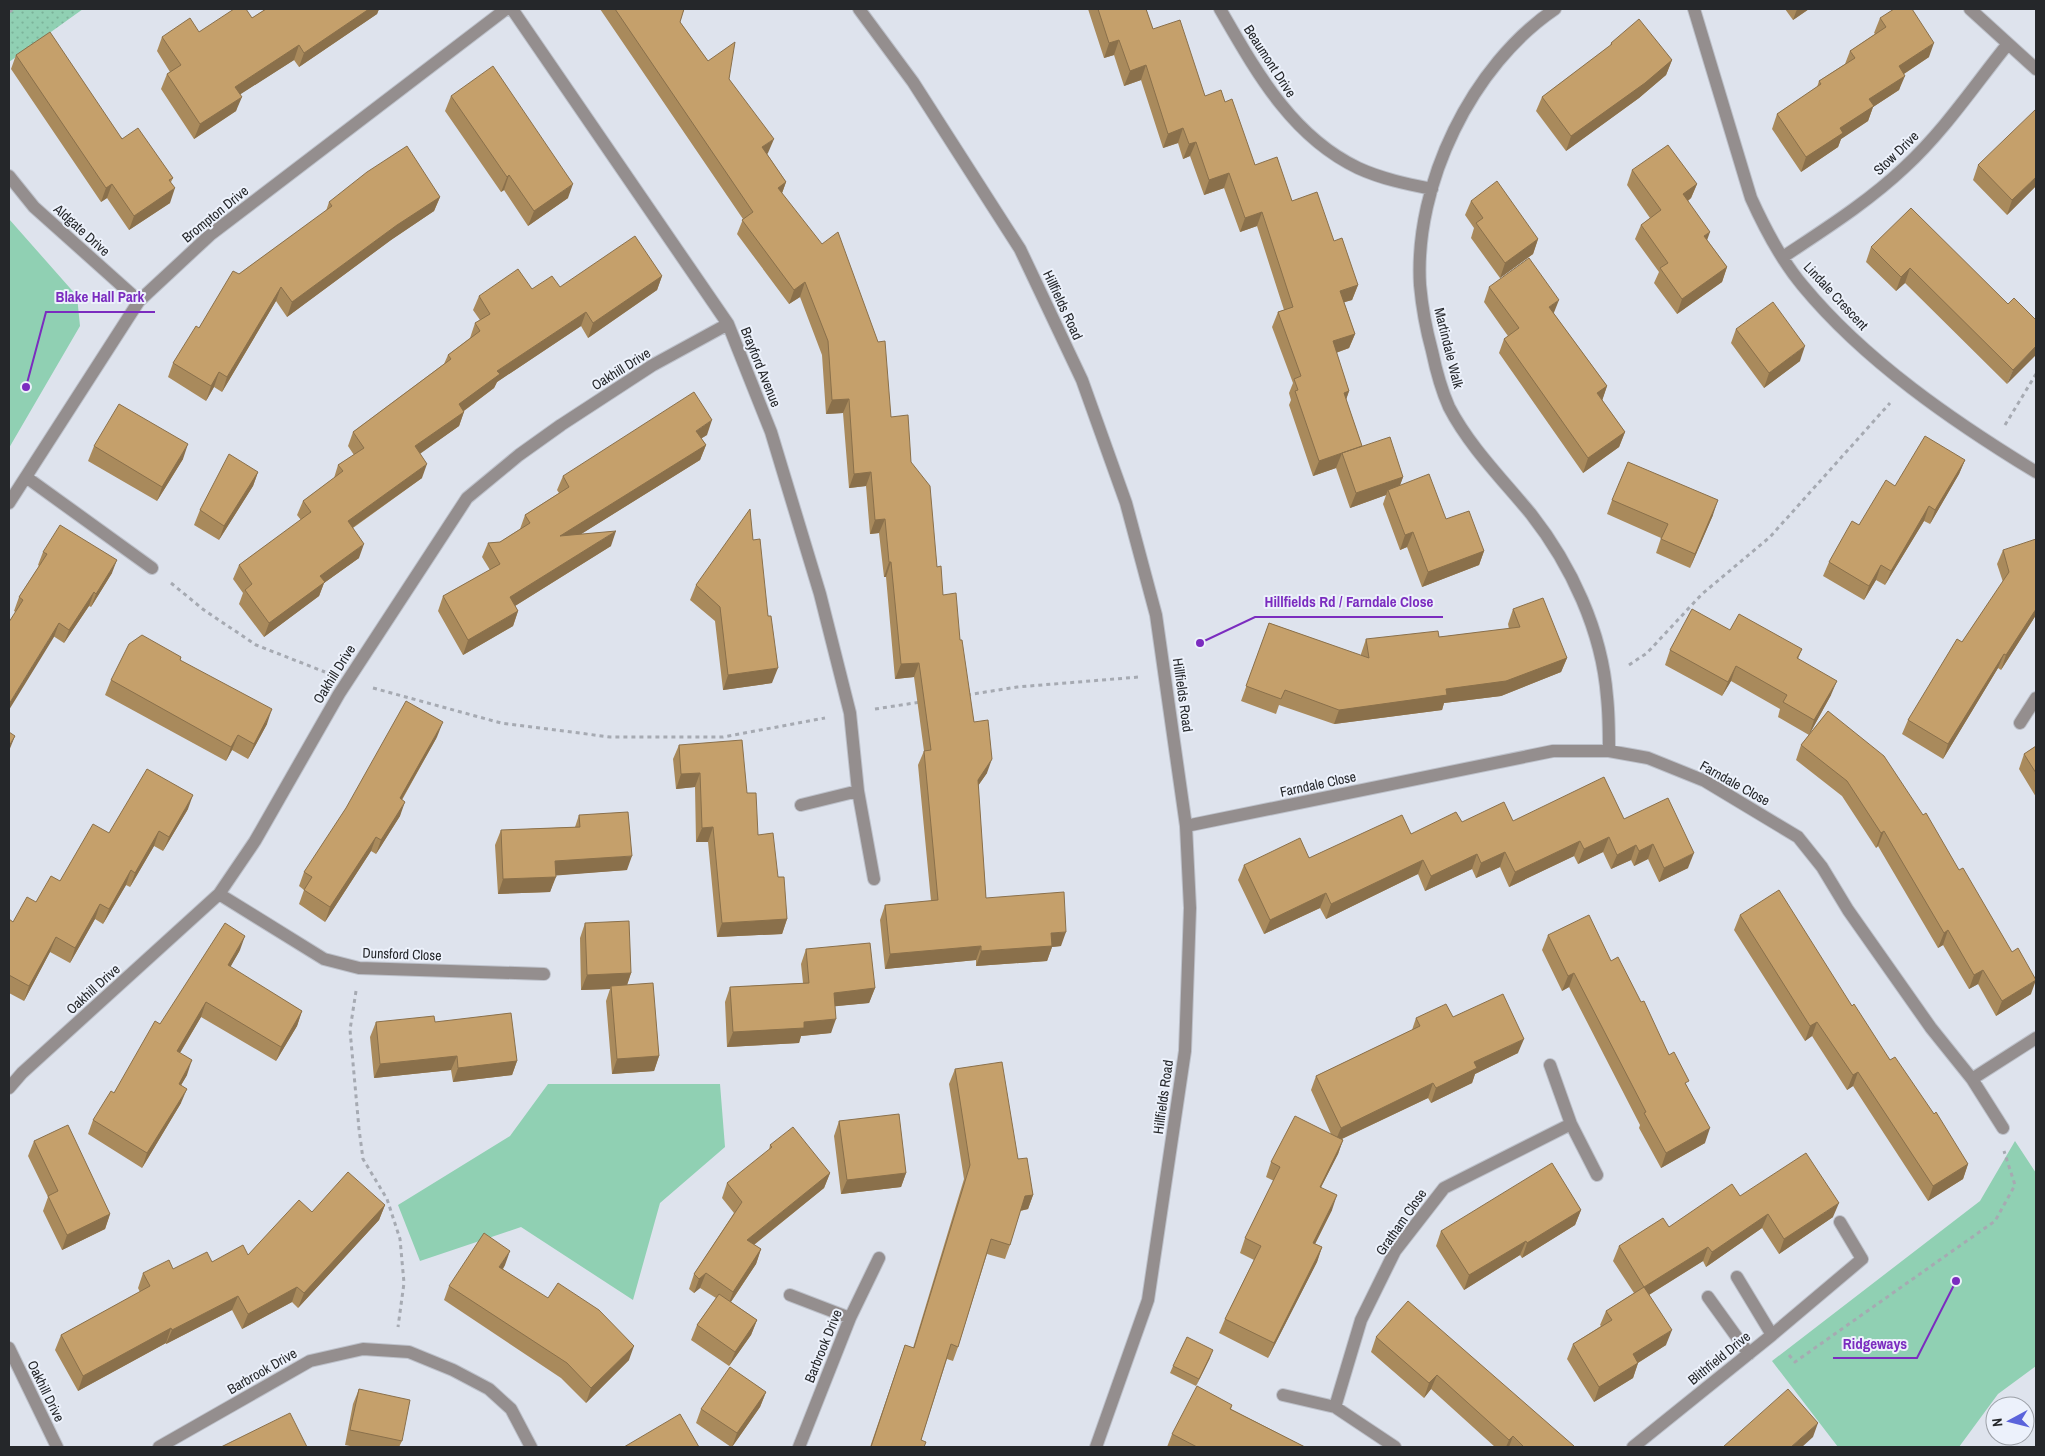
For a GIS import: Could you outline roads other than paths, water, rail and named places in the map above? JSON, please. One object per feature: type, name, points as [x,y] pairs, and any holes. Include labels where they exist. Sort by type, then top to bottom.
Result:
[{"type":"street","name":"Brompton Drive","points":[[9,503],[139,301],[210,235],[506,9]]},
{"type":"street","name":"Brayford Avenue","points":[[512,9],[728,324],[771,432],[820,594],[850,713],[858,791],[874,880]]},
{"type":"street","name":"Hillfields Road","points":[[859,9],[913,82],[1020,249],[1082,380],[1126,503],[1156,616],[1186,826],[1190,908],[1185,1051],[1148,1300],[1096,1447]]},
{"type":"street","name":"Beaumont Drive","points":[[1220,9],[1273,96],[1303,130],[1329,151],[1358,168],[1389,180],[1432,189]]},
{"type":"street","name":"Martindale Walk","points":[[1555,9],[1537,21],[1486,76],[1461,115],[1432,189],[1423,237],[1420,284],[1427,331],[1438,376],[1449,407],[1465,432],[1556,547],[1575,583],[1596,641],[1607,695],[1610,752]]},
{"type":"street","name":"Lindale Crescent","points":[[1694,9],[1751,198],[1765,228],[1802,286],[1855,339],[1907,384],[1992,446],[2036,472]]},
{"type":"street","points":[[1970,9],[2007,45],[2036,69]]},
{"type":"street","name":"Stow Drive","points":[[1783,257],[1868,199],[1905,167],[1934,137],[2007,45]]},
{"type":"street","name":"Aldgate Drive","points":[[9,176],[34,207],[139,301]]},
{"type":"street","name":"Oakhill Drive","points":[[9,1088],[22,1073],[220,894],[255,841],[347,680],[467,498],[519,455],[561,425],[653,365],[728,324]]},
{"type":"street","points":[[26,477],[152,568]]},
{"type":"street","points":[[2020,723],[2036,698]]},
{"type":"street","name":"Farndale Close","points":[[1186,826],[1553,751],[1610,752],[1648,758],[1705,781],[1798,837],[1822,867],[1848,910],[1931,1028],[1972,1078],[2003,1128]]},
{"type":"street","points":[[801,805],[858,791]]},
{"type":"street","name":"Dunsford Close","points":[[220,894],[324,959],[359,968],[544,974]]},
{"type":"street","points":[[1972,1078],[2036,1038]]},
{"type":"street","points":[[1550,1065],[1571,1124],[1597,1175]]},
{"type":"street","name":"Gratham Close","points":[[1335,1407],[1361,1320],[1396,1251],[1444,1188],[1571,1124]]},
{"type":"street","points":[[1772,1335],[1862,1259],[1840,1222]]},
{"type":"street","name":"Barbrook Drive","points":[[799,1447],[850,1318],[879,1258]]},
{"type":"street","name":"Blithfield Drive","points":[[1633,1447],[1772,1335],[1737,1277]]},
{"type":"street","points":[[790,1295],[850,1318]]},
{"type":"street","points":[[1708,1297],[1749,1354]]},
{"type":"street","name":"Oakhill Drive","points":[[9,1348],[57,1447]]},
{"type":"street","name":"Barbrook Drive","points":[[159,1447],[310,1361],[363,1349],[395,1351],[418,1356],[453,1370],[489,1388],[511,1409],[531,1447]]},
{"type":"street","points":[[1283,1395],[1335,1407],[1395,1447]]},
{"type":"place","name":"Blake Hall Park","points":[[26,387]]},
{"type":"place","name":"Hillfields Rd / Farndale Close","points":[[1200,643]]},
{"type":"place","name":"Ridgeways","points":[[1956,1281]]}]
